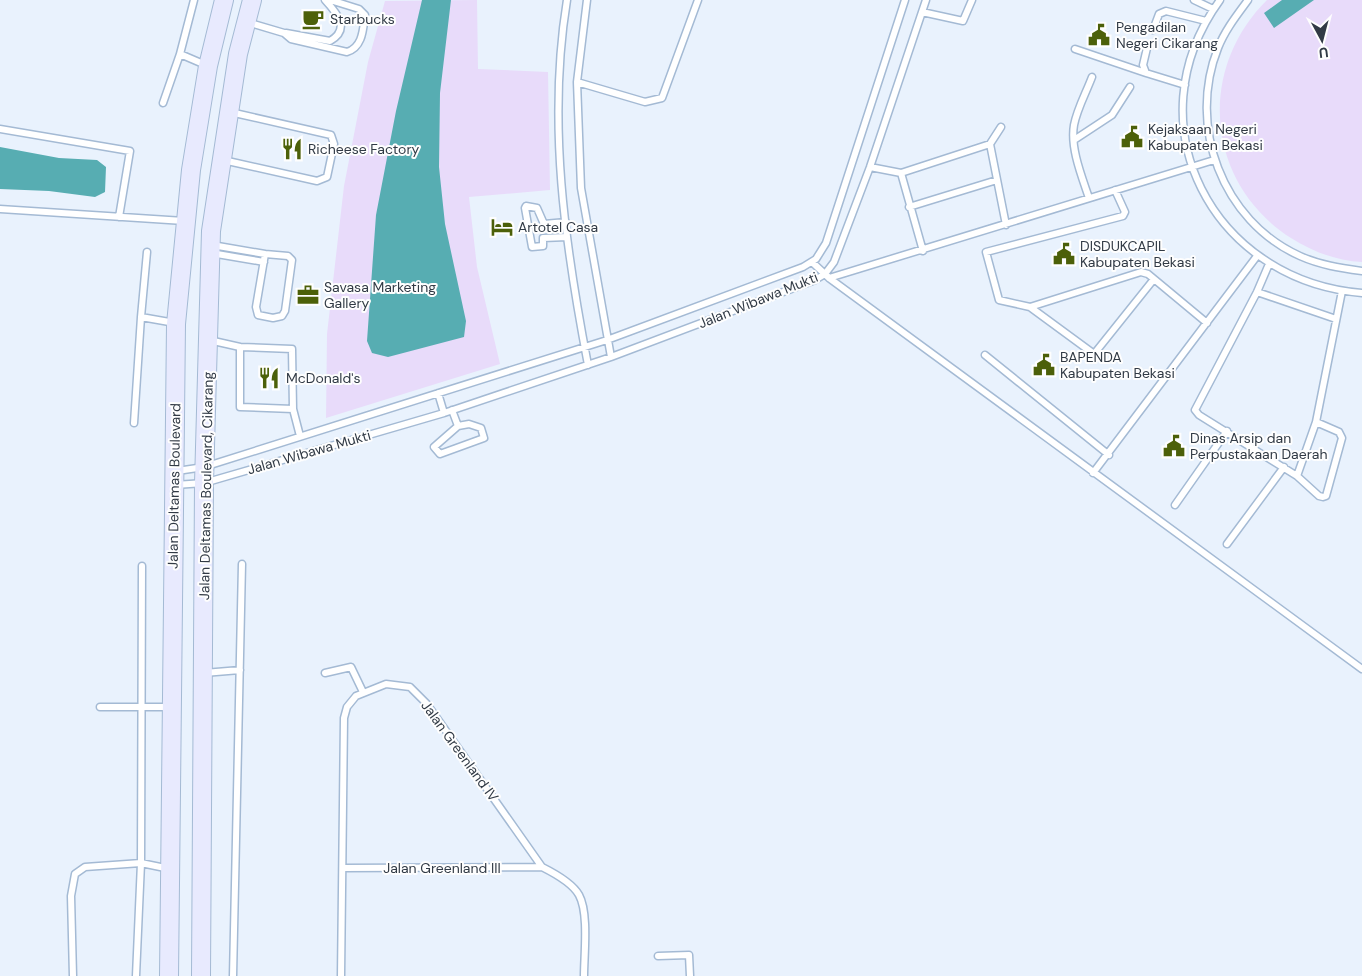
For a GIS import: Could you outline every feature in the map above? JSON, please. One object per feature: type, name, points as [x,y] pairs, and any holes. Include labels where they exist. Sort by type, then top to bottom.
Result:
[{"type":"street","name":"Jalan Deltamas Boulevard","points":[[169,976],[176,324],[186,221],[208,66],[224,0]]},
{"type":"street","name":"Jalan Deltamas Boulevard, Cikarang","points":[[201,976],[204,475],[210,249],[220,160],[228,112],[238,54],[252,0]]},
{"type":"lane","points":[[163,103],[180,54],[194,0]]},
{"type":"lane","points":[[247,22],[284,33],[330,41],[336,38],[342,23],[340,17],[325,0]]},
{"type":"lane","points":[[284,33],[291,39],[347,52],[355,50],[358,45],[365,14],[359,9],[330,0]]},
{"type":"lane","points":[[568,0],[562,32],[557,134],[567,237],[588,365]]},
{"type":"lane","points":[[587,0],[577,82],[581,188],[611,357]]},
{"type":"lane","points":[[577,82],[645,102],[662,98],[698,0]]},
{"type":"lane","name":"Jalan Wibawa Mukti","points":[[174,478],[204,475],[300,436],[607,340],[812,262],[826,243],[905,0]]},
{"type":"lane","name":"Jalan Wibawa Mukti","points":[[174,478],[204,475],[444,413],[611,357],[827,276],[870,167],[926,0]]},
{"type":"lane","points":[[922,12],[963,21],[972,0]]},
{"type":"lane","points":[[1194,0],[1213,9]]},
{"type":"lane","points":[[1220,0],[1206,21],[1192,52],[1185,85],[1185,130],[1192,166],[1203,192],[1218,216],[1236,238],[1269,264],[1292,277],[1317,286],[1362,293]]},
{"type":"lane","points":[[1248,0],[1232,22],[1218,47],[1210,75],[1206,103],[1208,132],[1214,160],[1227,190],[1242,210],[1271,239],[1299,256],[1322,264],[1362,271]]},
{"type":"lane","points":[[1153,30],[1159,14],[1166,11],[1206,21]]},
{"type":"lane","points":[[1146,73],[1143,65],[1147,48]]},
{"type":"lane","points":[[1075,50],[1185,85]]},
{"type":"lane","points":[[180,54],[208,66]]},
{"type":"lane","points":[[1089,198],[1079,170],[1074,140],[1074,126],[1092,77]]},
{"type":"lane","points":[[1074,140],[1112,115],[1130,87]]},
{"type":"lane","points":[[220,160],[317,181],[327,177],[334,144],[331,134],[228,112]]},
{"type":"lane","points":[[870,167],[901,173],[990,144],[1001,127]]},
{"type":"lane","points":[[0,129],[130,151],[120,217]]},
{"type":"lane","points":[[990,144],[1006,225]]},
{"type":"lane","points":[[827,276],[923,251],[1214,160]]},
{"type":"lane","points":[[901,173],[909,207],[923,251]]},
{"type":"lane","points":[[909,207],[997,180]]},
{"type":"lane","points":[[1115,190],[1125,212],[1123,216],[986,252],[1000,301],[1030,307],[1094,354],[1154,279]]},
{"type":"lane","points":[[566,222],[544,224],[539,210],[526,206],[525,208],[532,247],[543,246],[543,238],[567,237]]},
{"type":"lane","points":[[0,209],[186,221]]},
{"type":"lane","points":[[210,249],[288,256],[292,260],[285,311],[282,316],[273,318],[258,315],[256,307],[265,254]]},
{"type":"lane","points":[[210,249],[264,262]]},
{"type":"lane","points":[[134,423],[147,252]]},
{"type":"lane","points":[[1094,473],[1257,256]]},
{"type":"lane","points":[[812,262],[827,276],[1094,473],[1360,666]]},
{"type":"lane","points":[[1269,264],[1257,292],[1195,408],[1198,415],[1284,467],[1319,496],[1326,496],[1342,438],[1339,432],[1316,422]]},
{"type":"lane","points":[[1030,307],[1132,273],[1141,272],[1154,279],[1207,324]]},
{"type":"lane","points":[[1297,476],[1316,422],[1342,291]]},
{"type":"lane","points":[[1257,292],[1336,319]]},
{"type":"lane","points":[[141,317],[176,324]]},
{"type":"lane","points":[[208,340],[240,347],[292,349],[293,409],[300,436]]},
{"type":"lane","points":[[240,347],[240,407],[293,409]]},
{"type":"lane","points":[[985,356],[1109,455]]},
{"type":"lane","points":[[438,393],[444,413]]},
{"type":"lane","points":[[452,410],[458,426]]},
{"type":"lane","points":[[469,424],[481,428],[484,438],[440,454],[437,453],[434,447],[458,426],[469,424]]},
{"type":"lane","points":[[1175,505],[1227,431]]},
{"type":"lane","points":[[1226,544],[1284,467]]},
{"type":"lane","points":[[233,976],[242,564]]},
{"type":"lane","points":[[136,976],[141,863],[140,706],[142,566]]},
{"type":"lane","points":[[325,673],[351,668],[363,692]]},
{"type":"lane","points":[[204,673],[240,670]]},
{"type":"lane","name":"Jalan Greenland IV","points":[[341,976],[343,725],[347,707],[353,698],[363,692],[389,683],[413,689],[427,704],[542,868],[553,872],[580,896],[584,909],[584,976]]},
{"type":"lane","points":[[100,707],[173,707]]},
{"type":"lane","points":[[73,976],[70,896],[75,874],[85,867],[141,863],[171,870]]},
{"type":"lane","name":"Jalan Greenland III","points":[[343,868],[542,868]]},
{"type":"lane","points":[[658,956],[689,955],[690,976]]},
{"type":"shaded area","points":[[477,0],[478,69],[548,72],[550,190],[469,197],[477,267],[500,364],[326,418],[327,334],[344,186],[368,62],[385,1]]},
{"type":"shaded area","points":[[1267,0],[1362,0],[1362,262],[1343,260],[1325,255],[1291,238],[1263,215],[1241,188],[1227,157],[1220,125],[1221,92],[1229,59],[1244,28]]},
{"type":"water","points":[[422,0],[451,0],[440,93],[439,167],[445,224],[466,321],[464,337],[388,357],[372,353],[367,341],[376,215],[396,111]]},
{"type":"water","points":[[1282,0],[1314,0],[1274,28],[1264,13]]},
{"type":"water","points":[[0,147],[59,158],[97,160],[106,167],[105,192],[95,197],[49,191],[0,189]]},
{"type":"place","name":"Starbucks","points":[[313,19]]},
{"type":"place","name":"Pengadilan Negeri Cikarang","points":[[1099,35]]},
{"type":"place","name":"Kejaksaan Negeri Kabupaten Bekasi","points":[[1132,137]]},
{"type":"place","name":"Richeese Factory","points":[[292,149]]},
{"type":"place","name":"Artotel Casa","points":[[502,227]]},
{"type":"place","name":"DISDUKCAPIL Kabupaten Bekasi","points":[[1064,254]]},
{"type":"place","name":"Savasa Marketing Gallery","points":[[308,295]]},
{"type":"place","name":"BAPENDA Kabupaten Bekasi","points":[[1044,365]]},
{"type":"place","name":"McDonald's","points":[[269,378]]},
{"type":"place","name":"Dinas Arsip dan Perpustakaan Daerah","points":[[1174,446]]}]
